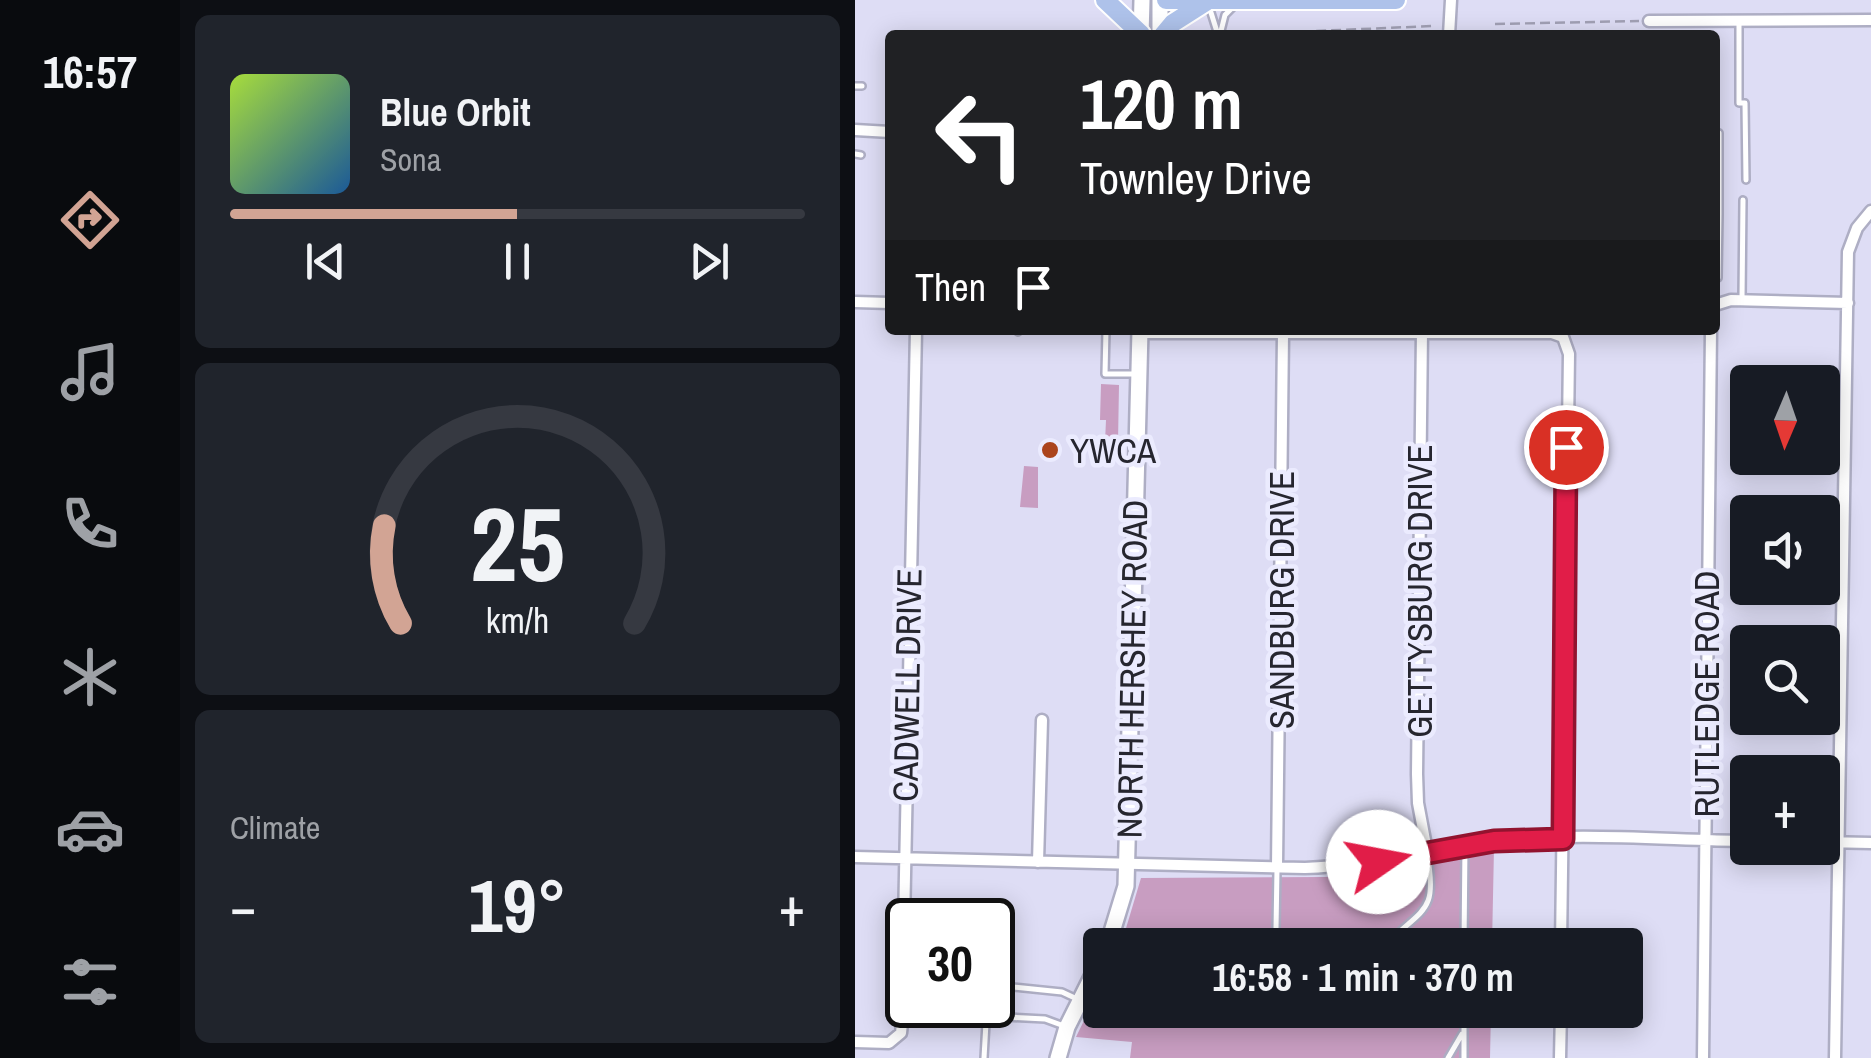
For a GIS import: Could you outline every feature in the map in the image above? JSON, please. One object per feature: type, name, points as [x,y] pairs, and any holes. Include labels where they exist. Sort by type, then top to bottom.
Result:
[{"type":"main road","points":[[1105,0],[1137,30]]},
{"type":"main road","points":[[1141,30],[1142,0]]},
{"type":"main road","points":[[1161,30],[1163,0],[1396,0]]},
{"type":"main road","points":[[1166,30],[1207,1]]},
{"type":"main road","name":"NORTH HERSHEY ROAD","points":[[1113,928],[1126,886],[1127,866],[1140,335]]},
{"type":"main road","points":[[1058,1058],[1067,1026],[1083,993]]},
{"type":"street","points":[[1449,30],[1451,0]]},
{"type":"street","points":[[1655,21],[1871,20]]},
{"type":"street","points":[[855,130],[885,132]]},
{"type":"street","points":[[1840,755],[1850,244],[1871,210]]},
{"type":"street","points":[[1720,304],[1741,301],[1848,303]]},
{"type":"street","points":[[855,302],[885,303]]},
{"type":"street","name":"CADWELL DRIVE","points":[[855,1042],[889,1043],[896,1039],[902,1023],[916,335]]},
{"type":"street","name":"SANDBURG DRIVE","points":[[1277,866],[1283,335]]},
{"type":"street","name":"GETTYSBURG DRIVE","points":[[1422,335],[1417,774],[1419,814],[1427,852]]},
{"type":"street","points":[[1556,335],[1565,339],[1569,354],[1561,928]]},
{"type":"street","name":"RUTLEDGE ROAD","points":[[1703,1058],[1711,335]]},
{"type":"street","points":[[1039,862],[1042,720]]},
{"type":"street","points":[[855,858],[1127,866],[1354,865],[1517,839],[1730,841]]},
{"type":"street","points":[[1840,842],[1871,843]]},
{"type":"street","points":[[1835,1058],[1838,865]]},
{"type":"street","points":[[1560,1058],[1561,1028]]},
{"type":"lane","points":[[1207,1],[1217,30]]},
{"type":"lane","points":[[1220,30],[1225,15],[1238,1]]},
{"type":"lane","points":[[1739,20],[1739,103],[1745,103],[1746,180]]},
{"type":"lane","points":[[1655,21],[1658,30]]},
{"type":"lane","points":[[1741,301],[1743,200]]},
{"type":"lane","points":[[1106,335],[1105,374],[1139,374]]},
{"type":"lane","points":[[1464,928],[1465,845]]},
{"type":"lane","points":[[1404,928],[1431,898],[1433,886],[1427,852]]},
{"type":"lane","points":[[1275,928],[1277,866]]},
{"type":"lane","points":[[1015,987],[1063,992],[1079,1000]]},
{"type":"lane","points":[[1015,1017],[1045,1019],[1067,1026]]},
{"type":"lane","points":[[984,1058],[985,1028]]},
{"type":"lane","points":[[1463,1058],[1464,1028]]},
{"type":"lane","points":[[1448,1058],[1464,1032]]},
{"type":"path","points":[[1495,24],[1655,21]]},
{"type":"path","points":[[1339,30],[1433,26]]},
{"type":"shaded area","points":[[1101,384],[1119,385],[1118,442],[1105,442],[1106,420],[1100,420]]},
{"type":"shaded area","points":[[1024,466],[1038,467],[1038,508],[1020,507]]},
{"type":"shaded area","points":[[1494,848],[1492,928],[1126,928],[1141,878],[1326,877],[1368,873]]},
{"type":"shaded area","points":[[1083,1023],[1083,1028],[1491,1028],[1490,1058],[1130,1058],[1132,1042],[1076,1037]]},
{"type":"place","name":"YWCA","points":[[1050,450]]},
{"type":"route","points":[[1378,862],[1494,841],[1563,839],[1566,447]]}]
